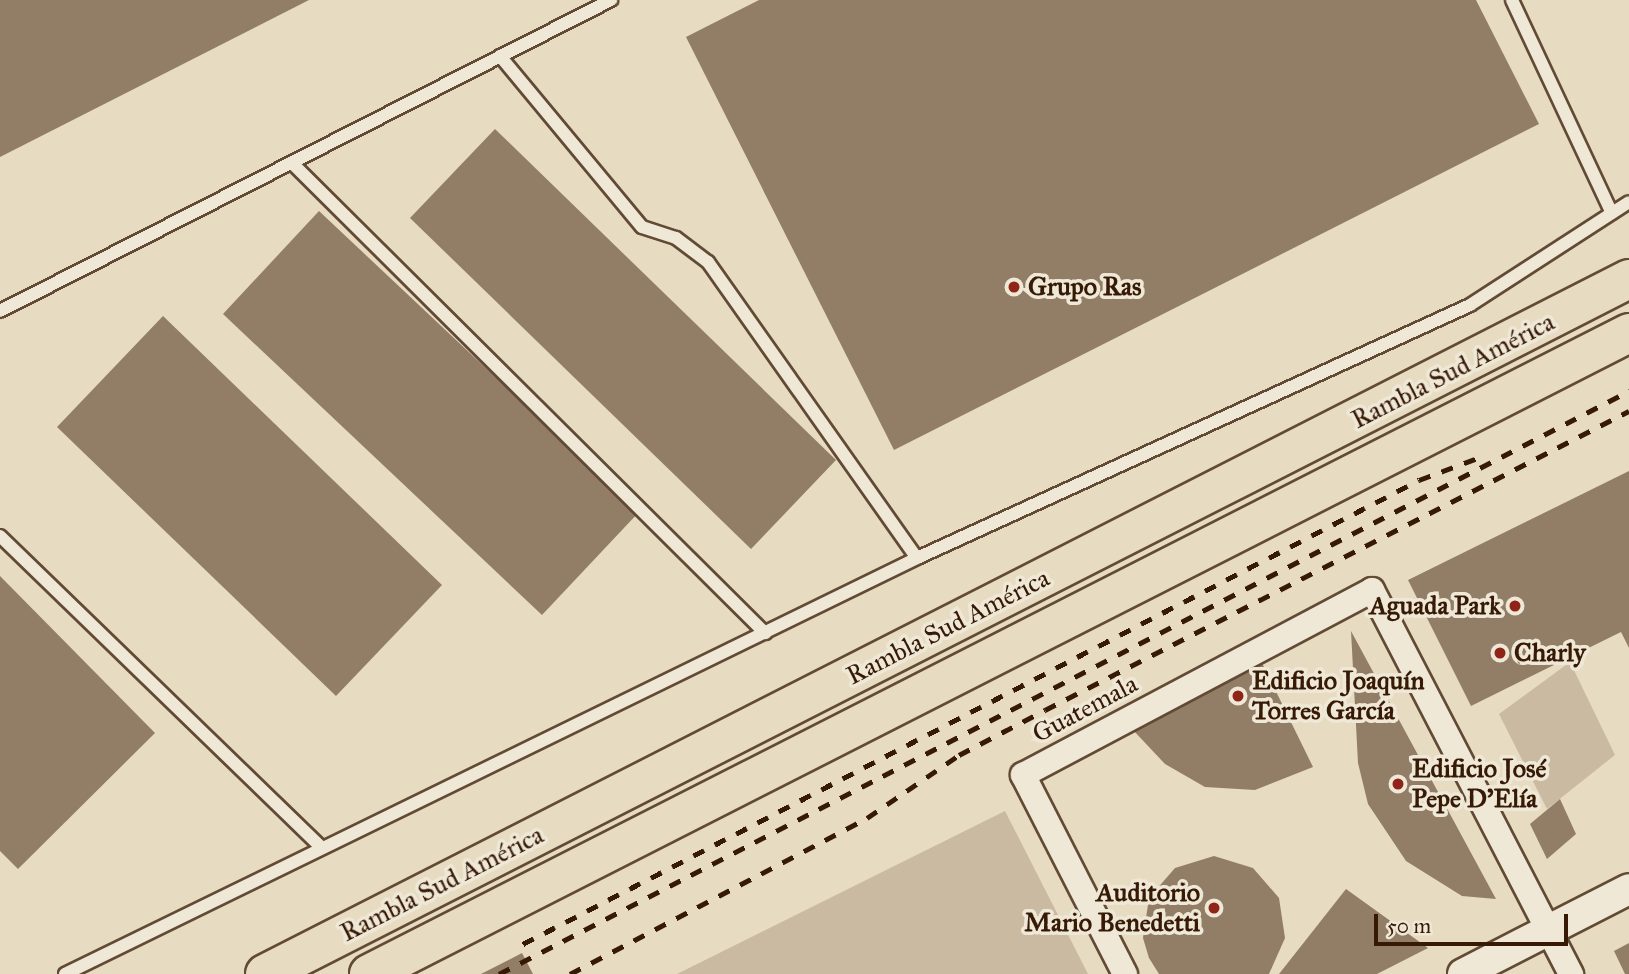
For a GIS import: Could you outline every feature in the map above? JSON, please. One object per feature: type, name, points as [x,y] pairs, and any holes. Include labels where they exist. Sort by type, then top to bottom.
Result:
[{"type":"main road","name":"Rambla Sud América","points":[[265,974],[1629,279]]},
{"type":"main road","name":"Rambla Sud América","points":[[369,974],[1629,334]]},
{"type":"street","name":"Guatemala","points":[[1125,974],[1023,775],[1372,590],[1548,931]]},
{"type":"street","points":[[1463,974],[1629,889]]},
{"type":"street","points":[[1548,931],[1571,974]]},
{"type":"lane","points":[[0,312],[295,166],[611,0]]},
{"type":"lane","points":[[1512,0],[1612,213]]},
{"type":"lane","points":[[500,56],[642,227],[676,238],[708,262],[916,558]]},
{"type":"lane","points":[[295,166],[765,633]]},
{"type":"lane","points":[[65,974],[320,846],[916,558],[1470,305],[1629,202]]},
{"type":"lane","points":[[0,536],[320,846]]},
{"type":"shaded area","points":[[1570,662],[1615,755],[1547,809],[1499,714]]},
{"type":"shaded area","points":[[1005,811],[1088,974],[677,974]]},
{"type":"building","points":[[0,0],[309,0],[0,157]]},
{"type":"building","name":"Grupo Ras","points":[[759,0],[1476,0],[1539,124],[894,450],[686,37]]},
{"type":"building","points":[[495,129],[836,460],[751,549],[410,218]]},
{"type":"building","points":[[319,211],[639,512],[542,615],[223,314]]},
{"type":"building","points":[[163,316],[442,585],[336,696],[57,427]]},
{"type":"building","name":"Aguada Park","points":[[1629,471],[1629,648],[1621,632],[1471,706],[1408,580]]},
{"type":"building","points":[[0,576],[155,733],[18,869],[0,851]]},
{"type":"building","name":"Edificio José Pepe D'Elía","points":[[1351,631],[1496,899],[1462,896],[1406,861],[1368,804],[1358,763]]},
{"type":"building","name":"Edificio Joaquín Torres García","points":[[1262,663],[1313,767],[1255,790],[1205,787],[1165,764],[1133,730]]},
{"type":"building","points":[[1560,799],[1576,834],[1547,859],[1530,824]]},
{"type":"building","name":"Auditorio Mario Benedetti","points":[[1214,856],[1253,868],[1279,898],[1285,938],[1269,974],[1159,974],[1149,958],[1143,938],[1149,898],[1175,868]]},
{"type":"building","points":[[1346,889],[1428,948],[1377,974],[1279,974]]},
{"type":"building","points":[[1629,943],[1629,974],[1625,974],[1614,951]]},
{"type":"building","points":[[522,953],[533,974],[481,974]]},
{"type":"railway","points":[[499,974],[1629,391]]},
{"type":"railway","points":[[570,974],[867,818],[959,755],[1629,411]]},
{"type":"railway","points":[[523,944],[1419,480],[1483,456]]},
{"type":"place","name":"Grupo Ras","points":[[1014,287]]},
{"type":"place","name":"Aguada Park","points":[[1515,606]]},
{"type":"place","name":"Charly","points":[[1500,653]]},
{"type":"place","name":"Edificio Joaquín Torres García","points":[[1238,696]]},
{"type":"place","name":"Edificio José Pepe D'Elía","points":[[1398,784]]},
{"type":"place","name":"Auditorio Mario Benedetti","points":[[1214,908]]}]
